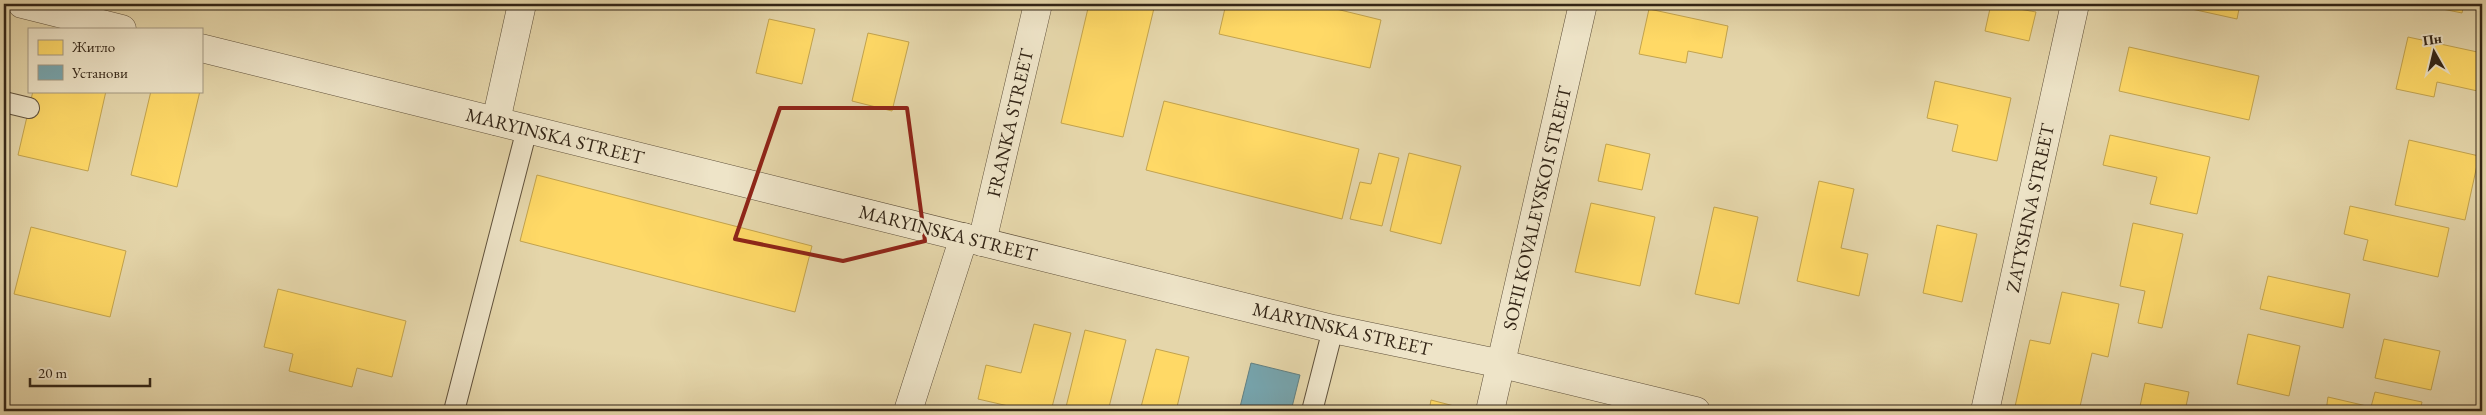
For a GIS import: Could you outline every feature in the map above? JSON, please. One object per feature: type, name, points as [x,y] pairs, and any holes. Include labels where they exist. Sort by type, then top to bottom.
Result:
[{"type":"street","points":[[22,4],[118,28]]},
{"type":"street","points":[[496,121],[522,4]]},
{"type":"street","name":"FRANKA STREET","points":[[908,411],[973,240],[1038,4]]},
{"type":"street","name":"SOFII KOVALEVSKOI STREET","points":[[1490,411],[1583,4]]},
{"type":"street","name":"ZATYSHNA STREET","points":[[1985,411],[2075,4]]},
{"type":"street","name":"MARYINSKA STREET","points":[[202,48],[1333,328],[1502,364],[1696,411]]},
{"type":"lane","points":[[4,102],[29,108]]},
{"type":"lane","points":[[454,411],[527,129]]},
{"type":"lane","points":[[1312,411],[1333,328]]},
{"type":"highlighted area","points":[[780,108],[907,108],[925,241],[843,261],[735,239]]},
{"type":"building: Житло","points":[[1089,4],[1155,4],[1123,137],[1061,123]]},
{"type":"building: Житло","points":[[1226,4],[1333,4],[1332,8],[1381,20],[1370,68],[1219,34]]},
{"type":"building: Житло","points":[[1991,4],[2036,12],[2029,41],[1985,31]]},
{"type":"building: Житло","points":[[2188,4],[2240,4],[2237,19],[2187,8]]},
{"type":"building: Житло","points":[[2418,4],[2464,4],[2462,13]]},
{"type":"building: Житло","points":[[1649,9],[1728,26],[1722,58],[1688,51],[1686,63],[1639,54]]},
{"type":"building: Житло","points":[[769,19],[815,29],[802,84],[756,73]]},
{"type":"building: Житло","points":[[868,33],[909,42],[892,111],[852,101]]},
{"type":"building: Житло","points":[[2408,37],[2482,53],[2482,92],[2437,82],[2434,97],[2396,89]]},
{"type":"building: Житло","points":[[2129,47],[2259,76],[2249,120],[2119,91]]},
{"type":"building: Житло","points":[[1935,81],[2011,98],[1997,161],[1952,151],[1958,125],[1927,118]]},
{"type":"building: Житло","points":[[33,92],[106,92],[88,171],[18,155]]},
{"type":"building: Житло","points":[[151,92],[200,92],[177,187],[131,175]]},
{"type":"building: Житло","points":[[1164,101],[1359,149],[1342,219],[1146,170]]},
{"type":"building: Житло","points":[[2110,135],[2210,157],[2197,214],[2150,204],[2157,177],[2103,165]]},
{"type":"building: Житло","points":[[2409,140],[2479,156],[2465,220],[2395,205]]},
{"type":"building: Житло","points":[[1606,144],[1650,154],[1642,190],[1598,181]]},
{"type":"building: Житло","points":[[1379,153],[1399,158],[1382,226],[1350,219],[1360,182],[1371,184]]},
{"type":"building: Житло","points":[[1409,153],[1461,166],[1441,244],[1390,231]]},
{"type":"building: Житло","points":[[537,175],[812,246],[795,312],[520,241]]},
{"type":"building: Житло","points":[[1819,181],[1854,189],[1841,248],[1868,254],[1859,296],[1797,281]]},
{"type":"building: Житло","points":[[1591,203],[1655,217],[1640,286],[1575,272]]},
{"type":"building: Житло","points":[[2350,206],[2449,228],[2438,277],[2363,260],[2368,240],[2344,234]]},
{"type":"building: Житло","points":[[1714,207],[1758,217],[1739,304],[1695,294]]},
{"type":"building: Житло","points":[[2133,223],[2183,234],[2162,328],[2138,323],[2145,291],[2120,286]]},
{"type":"building: Житло","points":[[1937,225],[1977,234],[1962,302],[1923,293]]},
{"type":"building: Житло","points":[[31,227],[126,251],[110,317],[14,294]]},
{"type":"building: Житло","points":[[2268,276],[2350,294],[2343,328],[2260,309]]},
{"type":"building: Житло","points":[[278,289],[406,321],[392,377],[357,368],[352,387],[289,371],[293,354],[264,347]]},
{"type":"building: Житло","points":[[2062,292],[2119,304],[2108,357],[2092,353],[2079,411],[2014,411],[2030,340],[2050,344]]},
{"type":"building: Житло","points":[[1034,324],[1071,333],[1051,411],[1030,411],[978,399],[986,365],[1021,373]]},
{"type":"building: Житло","points":[[1085,330],[1126,340],[1108,411],[1065,411]]},
{"type":"building: Житло","points":[[2248,334],[2300,346],[2289,396],[2237,384]]},
{"type":"building: Житло","points":[[2384,339],[2440,351],[2431,390],[2375,378]]},
{"type":"building: Житло","points":[[1156,349],[1189,357],[1176,411],[1140,411]]},
{"type":"building: Житло","points":[[2145,383],[2189,392],[2185,411],[2139,411]]},
{"type":"building: Житло","points":[[2375,392],[2422,402],[2420,411],[2326,411],[2328,397],[2371,407]]},
{"type":"building: Житло","points":[[1431,400],[1458,407],[1457,411],[1429,411]]},
{"type":"building: Установи","points":[[1251,363],[1300,375],[1291,411],[1239,411]]}]
